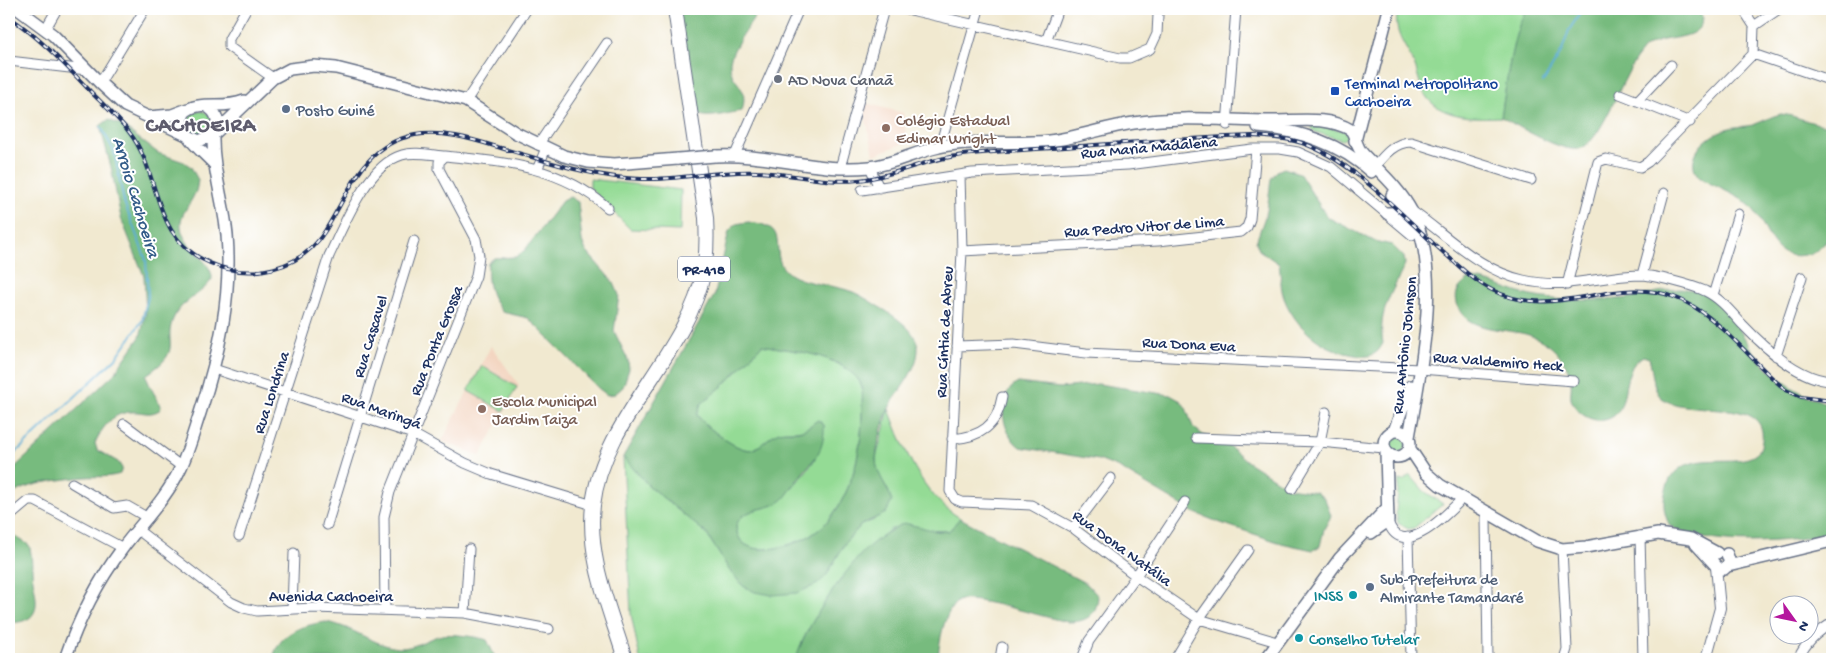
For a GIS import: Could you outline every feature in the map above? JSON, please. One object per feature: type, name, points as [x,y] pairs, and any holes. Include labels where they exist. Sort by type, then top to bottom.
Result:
[{"type":"highway","name":"PR-418","points":[[625,659],[593,553],[593,505],[601,470],[611,446],[667,354],[691,307],[703,272],[707,244],[706,218],[675,9]]},
{"type":"main road","points":[[18,9],[46,28],[125,106],[199,141],[213,135],[248,99],[273,78],[290,69],[314,66],[329,67],[466,101],[542,147],[564,156],[588,162],[614,164],[735,154],[840,168],[870,167],[940,146],[1050,141],[1133,123],[1172,119],[1185,124],[1312,119],[1333,122],[1352,134],[1363,154],[1414,230]]},
{"type":"main road","points":[[1341,150],[1351,146],[1352,134],[1361,119],[1389,9]]},
{"type":"main road","points":[[148,117],[172,115],[196,105],[229,106],[248,99]]},
{"type":"main road","points":[[65,659],[77,624],[93,590],[123,548],[148,518],[182,467],[214,369],[225,312],[227,269],[224,204],[215,166],[213,135],[216,130],[217,118],[215,113],[206,106]]},
{"type":"main road","points":[[188,109],[182,124],[190,138],[215,166]]},
{"type":"main road","points":[[1308,136],[1305,128],[1312,119]]},
{"type":"main road","points":[[1228,122],[1308,136],[1341,150],[1373,168],[1412,211],[1414,230]]},
{"type":"main road","points":[[1390,217],[1399,207]]},
{"type":"main road","name":"Rua Antônio Johnson","points":[[1409,437],[1428,279],[1427,264],[1414,230]]},
{"type":"main road","name":"Rua Antônio Johnson","points":[[1394,431],[1406,404],[1417,369]]},
{"type":"main road","points":[[1355,544],[1388,521],[1385,450],[1387,436],[1394,431],[1402,432],[1409,437],[1404,454],[1387,476]]},
{"type":"main road","points":[[1385,450],[1404,454],[1440,485],[1490,516],[1537,541],[1562,548],[1586,547],[1640,536],[1671,534],[1692,539],[1722,553],[1762,558]]},
{"type":"main road","points":[[1404,454],[1422,477],[1458,503],[1490,516]]},
{"type":"main road","points":[[1266,659],[1340,558],[1387,508]]},
{"type":"main road","points":[[1692,539],[1721,566]]},
{"type":"main road","points":[[1721,566],[1832,541]]},
{"type":"main road","points":[[1721,566],[1713,558],[1722,553]]},
{"type":"street","points":[[46,28],[57,9]]},
{"type":"street","points":[[100,83],[145,9]]},
{"type":"street","points":[[246,9],[229,39],[229,47],[273,78]]},
{"type":"street","points":[[466,101],[528,9]]},
{"type":"street","points":[[735,154],[799,9]]},
{"type":"street","points":[[840,168],[884,9]]},
{"type":"street","points":[[906,9],[973,26],[1120,58],[1129,58],[1150,49],[1157,34],[1158,16]]},
{"type":"street","points":[[940,146],[979,9]]},
{"type":"street","points":[[1046,41],[1058,9]]},
{"type":"street","points":[[1228,122],[1236,9]]},
{"type":"street","points":[[1567,285],[1598,162],[1606,159],[1640,167],[1690,122],[1754,54],[1754,26],[1743,9]]},
{"type":"street","points":[[1754,26],[1779,9]]},
{"type":"street","points":[[536,170],[542,147],[607,43]]},
{"type":"street","points":[[1754,54],[1832,81]]},
{"type":"street","points":[[9,61],[87,70]]},
{"type":"street","points":[[1637,101],[1671,65]]},
{"type":"street","points":[[1620,94],[1690,122]]},
{"type":"street","points":[[1373,168],[1393,147],[1402,142],[1411,142],[1530,180]]},
{"type":"street","name":"Rua Maria Madalena","points":[[862,190],[960,176],[1128,165],[1256,149],[1298,152],[1332,166],[1390,217],[1414,230]]},
{"type":"street","name":"Rua Pedro Vitor de Lima","points":[[962,251],[1158,241],[1241,232],[1247,227],[1250,219],[1256,149]]},
{"type":"street","name":"Rua Londrina","points":[[239,536],[329,256],[364,188],[384,165],[403,154],[512,162],[558,176],[580,187],[608,208]]},
{"type":"street","name":"Rua Ponta Grossa","points":[[385,609],[384,517],[390,492],[476,276],[479,256],[476,239],[439,169],[439,162],[445,156]]},
{"type":"street","points":[[870,167],[879,188]]},
{"type":"street","name":"Rua Cíntia de Abreu","points":[[950,491],[962,251],[960,176]]},
{"type":"street","points":[[1642,275],[1664,193]]},
{"type":"street","points":[[1412,211],[1480,264],[1504,275],[1524,280],[1567,285],[1642,275],[1700,289],[1713,295],[1776,356],[1812,377],[1832,381]]},
{"type":"street","points":[[1713,295],[1738,214]]},
{"type":"street","points":[[1414,230],[1434,227]]},
{"type":"street","name":"Rua Cascavel","points":[[327,526],[414,241]]},
{"type":"street","points":[[1776,356],[1802,277]]},
{"type":"street","name":"Rua Dona Eva","points":[[957,346],[1014,344],[1086,352],[1417,369]]},
{"type":"street","name":"Rua Maringá","points":[[214,369],[361,415],[413,434],[465,463],[491,474],[593,505]]},
{"type":"street","name":"Rua Valdemiro Heck","points":[[1417,369],[1574,381]]},
{"type":"street","points":[[952,439],[974,436],[991,424],[1000,412],[1002,397]]},
{"type":"street","points":[[1292,489],[1320,442],[1326,412]]},
{"type":"street","points":[[124,424],[182,467]]},
{"type":"street","points":[[1196,438],[1320,442],[1385,450]]},
{"type":"street","points":[[1073,528],[1111,478]]},
{"type":"street","points":[[72,483],[114,508],[126,506],[148,518]]},
{"type":"street","name":"Rua Dona Natália","points":[[950,491],[955,499],[962,502],[1031,505],[1073,528],[1136,576],[1199,619],[1277,642]]},
{"type":"street","points":[[9,517],[28,501],[35,501],[123,548]]},
{"type":"street","points":[[1082,659],[1089,641],[1136,576],[1185,502]]},
{"type":"street","points":[[1388,521],[1396,534],[1408,537],[1422,533],[1444,517],[1458,503]]},
{"type":"street","points":[[1488,659],[1490,516]]},
{"type":"street","name":"Avenida Cachoeira","points":[[138,530],[231,602],[244,608],[257,611],[292,608],[385,609],[465,613],[549,629]]},
{"type":"street","points":[[1640,536],[1643,659]]},
{"type":"street","points":[[1408,537],[1411,659]]},
{"type":"street","points":[[1562,548],[1567,649],[1564,659]]},
{"type":"street","points":[[465,613],[469,549]]},
{"type":"street","points":[[1175,659],[1199,619],[1248,550]]},
{"type":"street","points":[[292,608],[294,553]]},
{"type":"street","points":[[1706,659],[1718,617],[1718,590],[1721,566]]},
{"type":"street","points":[[1798,659],[1816,632],[1832,623]]},
{"type":"street","points":[[1000,659],[1002,647]]},
{"type":"shaded area","name":"Colégio Estadual Edimar Wright","points":[[866,103],[903,113],[907,142],[874,155],[864,111]]},
{"type":"shaded area","name":"Escola Municipal Jardim Taiza","points":[[491,346],[519,385],[480,456],[442,441]]},
{"type":"green space","points":[[678,9],[760,9],[737,44],[731,58],[731,71],[744,95],[742,111],[717,116],[704,116],[692,112]]},
{"type":"green space","points":[[1398,9],[1527,9],[1517,31],[1507,76],[1501,117],[1472,117],[1453,114],[1435,106],[1428,99],[1412,59],[1399,35],[1397,23]]},
{"type":"green space","points":[[1527,9],[1697,9],[1703,18],[1700,27],[1694,32],[1658,41],[1642,51],[1627,74],[1598,131],[1582,148],[1575,149],[1554,144],[1501,117],[1507,76],[1517,31]]},
{"type":"green space","points":[[200,111],[209,114],[212,123],[209,132],[200,135],[191,132],[188,123],[191,114]]},
{"type":"green space","points":[[1781,114],[1819,124],[1832,125],[1832,197],[1827,208],[1827,239],[1817,250],[1804,255],[1792,256],[1783,253],[1770,239],[1749,205],[1699,177],[1695,169],[1695,155],[1699,148],[1718,132],[1732,127],[1753,125]]},
{"type":"green space","points":[[108,120],[121,125],[158,153],[184,162],[191,167],[198,180],[197,186],[183,214],[181,227],[187,241],[208,266],[212,279],[204,289],[188,301],[175,315],[171,325],[169,352],[158,366],[146,375],[161,409],[152,413],[130,412],[117,416],[106,424],[95,443],[97,450],[118,462],[122,468],[120,474],[45,482],[17,491],[9,496],[9,473],[114,374],[140,337],[146,313],[144,276],[121,218],[111,167],[100,126]]},
{"type":"green space","points":[[1313,124],[1345,131],[1348,137],[1342,140],[1315,132],[1312,129]]},
{"type":"green space","points":[[1284,168],[1299,173],[1327,217],[1374,241],[1392,245],[1404,257],[1405,264],[1384,312],[1382,321],[1383,343],[1378,351],[1372,355],[1360,356],[1332,348],[1322,343],[1303,328],[1289,309],[1284,298],[1279,264],[1259,250],[1256,242],[1267,211],[1271,179],[1277,171]]},
{"type":"green space","points":[[590,179],[681,190],[680,231],[630,229],[590,188]]},
{"type":"green space","points":[[570,197],[578,202],[582,241],[586,251],[614,283],[619,295],[614,331],[628,360],[629,369],[623,387],[615,394],[607,395],[598,388],[528,318],[502,312],[494,300],[488,283],[488,263],[494,258],[516,257],[525,250],[562,201]]},
{"type":"green space","points":[[757,223],[773,230],[776,235],[781,264],[786,271],[802,280],[846,290],[862,296],[906,326],[917,341],[918,347],[912,371],[887,413],[878,447],[876,459],[878,470],[892,501],[886,513],[861,525],[845,543],[826,576],[818,584],[797,593],[772,595],[755,592],[743,586],[730,571],[706,533],[650,487],[623,457],[715,294],[729,231],[736,224]],"holes":[[[762,345],[800,351],[837,363],[857,378],[862,391],[860,444],[857,459],[848,489],[833,515],[814,533],[802,539],[788,545],[759,549],[748,546],[739,538],[736,525],[749,512],[772,506],[786,496],[820,450],[824,435],[824,425],[818,420],[799,431],[779,432],[754,449],[748,450],[740,448],[723,438],[707,426],[697,415],[701,404],[726,383]]]},
{"type":"green space","points":[[1469,279],[1493,283],[1531,296],[1553,299],[1618,299],[1679,289],[1703,293],[1714,299],[1732,318],[1755,353],[1771,371],[1799,391],[1832,405],[1832,533],[1815,537],[1750,542],[1705,538],[1670,526],[1665,512],[1664,497],[1667,486],[1675,472],[1687,465],[1701,461],[1745,459],[1755,455],[1761,446],[1761,429],[1754,418],[1740,412],[1685,406],[1670,402],[1659,395],[1649,358],[1643,356],[1635,363],[1630,372],[1619,410],[1613,416],[1604,420],[1594,420],[1584,416],[1571,399],[1571,383],[1566,366],[1552,348],[1541,340],[1529,335],[1488,328],[1477,324],[1468,320],[1461,313],[1456,295],[1460,287]]},
{"type":"green space","points":[[762,345],[800,351],[837,363],[857,378],[860,382],[862,395],[860,444],[857,459],[848,488],[833,515],[814,533],[802,539],[788,545],[759,549],[748,546],[739,538],[736,525],[749,512],[778,503],[790,490],[813,462],[824,425],[818,420],[799,431],[779,432],[754,449],[748,450],[740,448],[723,438],[707,426],[697,415],[701,404],[726,383]]},
{"type":"green space","points":[[482,366],[517,387],[503,411],[468,391]]},
{"type":"green space","points":[[1018,383],[1060,388],[1098,384],[1170,395],[1181,401],[1186,408],[1193,427],[1203,435],[1228,445],[1248,462],[1289,488],[1316,492],[1325,499],[1331,516],[1324,529],[1320,546],[1313,550],[1281,543],[1195,513],[1119,468],[1099,460],[1020,447],[1009,433],[1003,415],[1003,405],[1006,396],[1010,389]]},
{"type":"green space","points":[[889,409],[908,455],[925,484],[935,497],[960,518],[949,531],[891,529],[867,549],[848,570],[826,601],[807,633],[796,659],[640,659],[631,614],[623,457],[650,487],[706,533],[730,571],[743,586],[826,576],[845,543],[861,525],[874,520],[889,492],[877,471],[876,458]]},
{"type":"green space","points":[[1393,435],[1401,435],[1406,440],[1404,451],[1393,453],[1388,448],[1388,440]]},
{"type":"green space","points":[[1410,475],[1424,491],[1443,504],[1414,528],[1408,529],[1398,523],[1396,512],[1399,480],[1403,481]]},
{"type":"green space","points":[[960,518],[1087,584],[1098,596],[1093,613],[1081,621],[1068,622],[978,601],[958,601],[949,612],[946,620],[941,636],[938,659],[796,659],[815,617],[825,601],[847,571],[870,545],[904,523],[936,531],[949,531]]},
{"type":"green space","points":[[16,537],[29,545],[36,604],[32,616],[19,622],[9,623],[9,538]]},
{"type":"green space","points":[[326,622],[345,627],[379,643],[398,648],[410,647],[437,636],[445,635],[483,639],[487,640],[496,659],[273,659],[280,643],[292,632],[308,625]]},
{"type":"waterway","points":[[1543,82],[1562,51],[1569,30],[1579,15],[1579,9]]},
{"type":"waterway","name":"Arroio Cachoeira","points":[[9,459],[116,358],[142,321],[148,297],[146,260],[124,202],[114,151],[101,127]]},
{"type":"railway","points":[[9,17],[54,54],[129,132],[140,149],[159,204],[176,238],[190,252],[210,263],[225,268],[241,271],[258,271],[289,263],[303,255],[325,231],[351,186],[370,159],[383,148],[397,140],[415,135],[437,134],[459,137],[570,168],[624,178],[656,179],[743,172],[770,173],[833,181],[871,178],[944,158],[970,154],[1183,139],[1266,137],[1302,143],[1340,162],[1377,191],[1467,273],[1492,290],[1515,299],[1538,301],[1561,300],[1629,291],[1651,291],[1674,297],[1690,304],[1705,314],[1786,390],[1801,397],[1832,401]]},
{"type":"place","name":"AD Nova Canaã","points":[[778,79]]},
{"type":"place","name":"Terminal Metropolitano Cachoeira","points":[[1335,91]]},
{"type":"place","name":"Posto Guiné","points":[[286,109]]},
{"type":"place","name":"Colégio Estadual Edimar Wright","points":[[886,128]]},
{"type":"place","name":"Escola Municipal Jardim Taiza","points":[[482,409]]},
{"type":"place","name":"Sub-Prefeitura de Almirante Tamandaré","points":[[1370,587]]},
{"type":"place","name":"INSS","points":[[1353,595]]},
{"type":"place","name":"Conselho Tutelar","points":[[1299,638]]},
{"type":"district","name":"CACHOEIRA","points":[[201,124]]}]
